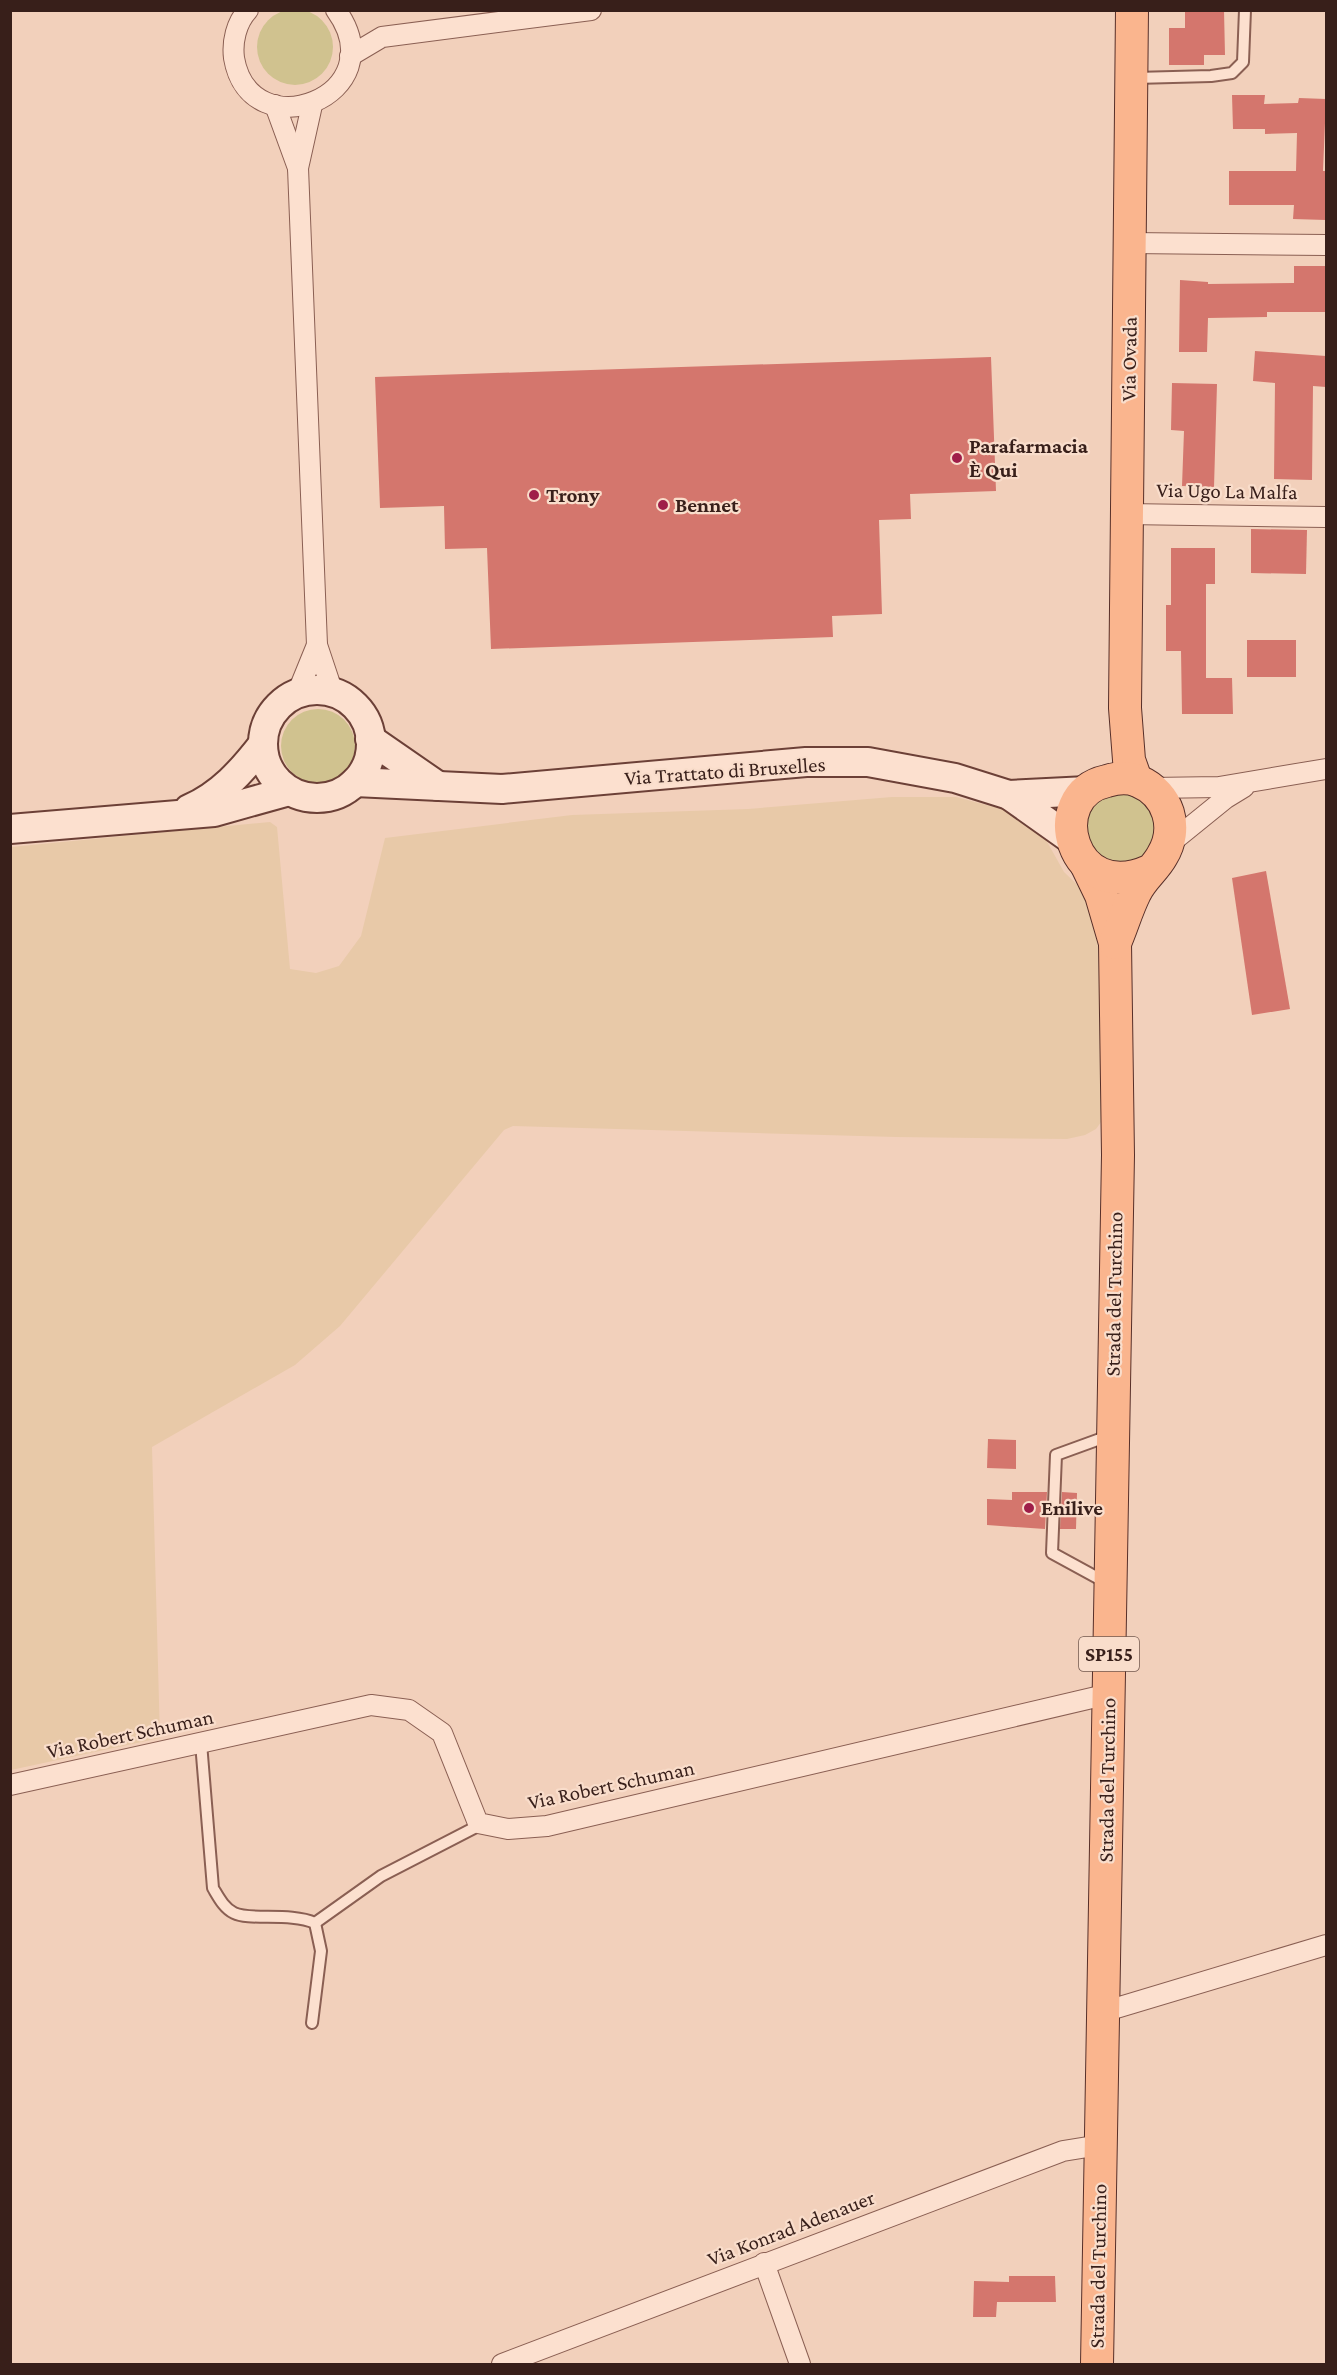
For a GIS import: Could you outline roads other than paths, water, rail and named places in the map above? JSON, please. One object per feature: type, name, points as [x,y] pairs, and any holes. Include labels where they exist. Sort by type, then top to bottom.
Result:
[{"type":"main road","name":"Via Ovada","points":[[1132,10],[1125,708],[1129,760],[1143,784]]},
{"type":"main road","points":[[321,691],[333,693],[356,707],[363,717],[370,739],[370,755],[355,783],[344,791],[316,799],[289,790],[271,771],[263,744],[272,714],[283,702],[297,694],[321,691]]},
{"type":"main road","name":"Via Ovada","points":[[1094,786],[1125,708]]},
{"type":"main road","points":[[370,739],[438,786]]},
{"type":"main road","points":[[169,817],[205,802],[227,785],[263,744]]},
{"type":"main road","name":"Via Trattato di Bruxelles","points":[[355,783],[502,789],[806,762],[867,762],[955,778],[1009,795],[1071,839]]},
{"type":"main road","points":[[1119,778],[1143,784],[1167,808],[1171,832],[1168,845],[1161,860],[1149,871],[1134,877],[1117,879],[1101,875],[1087,866],[1077,854],[1071,839],[1071,821],[1076,805],[1094,786],[1119,778]]},
{"type":"main road","name":"Via Trattato di Bruxelles","points":[[1009,795],[1094,786]]},
{"type":"main road","points":[[10,829],[214,812],[289,790]]},
{"type":"main road","name":"Strada del Turchino","points":[[1087,866],[1101,895],[1115,944],[1118,1155],[1111,1435],[1109,1694],[1097,2364]]},
{"type":"main road","name":"Strada del Turchino","points":[[1115,944],[1135,892],[1149,871]]},
{"type":"street","points":[[248,10],[236,30],[233,49],[236,67],[244,84],[258,97],[275,105],[293,108],[312,105],[326,98],[336,88],[348,67],[351,56],[350,39],[341,17]]},
{"type":"street","points":[[351,56],[382,37],[591,10]]},
{"type":"street","points":[[341,17],[382,37]]},
{"type":"street","points":[[275,105],[298,168]]},
{"type":"street","points":[[312,105],[298,168],[317,645],[333,693]]},
{"type":"street","points":[[1130,243],[1326,246]]},
{"type":"street","name":"Via Ugo La Malfa","points":[[1127,514],[1326,517]]},
{"type":"street","points":[[297,694],[317,645]]},
{"type":"street","points":[[1143,784],[1173,789],[1252,783],[1326,770]]},
{"type":"street","points":[[1168,845],[1226,798],[1252,783]]},
{"type":"street","name":"Via Robert Schuman","points":[[10,1785],[371,1705],[409,1710],[442,1733],[477,1823],[508,1829],[547,1826],[1109,1694]]},
{"type":"street","points":[[1103,2012],[1326,1945]]},
{"type":"street","name":"Via Konrad Adenauer","points":[[502,2364],[1063,2151],[1100,2145]]},
{"type":"street","points":[[764,2263],[800,2364]]},
{"type":"lane","points":[[1132,78],[1211,76],[1232,73],[1243,62],[1245,10]]},
{"type":"lane","points":[[1109,1584],[1052,1553],[1056,1455],[1111,1435]]},
{"type":"lane","points":[[201,1743],[213,1888],[224,1906],[236,1915],[300,1916],[315,1923]]},
{"type":"lane","points":[[315,1923],[381,1876],[476,1827],[477,1823]]},
{"type":"lane","points":[[312,2023],[321,1951],[315,1923]]},
{"type":"place","name":"Parafarmacia È Qui","points":[[957,458]]},
{"type":"place","name":"Trony","points":[[534,495]]},
{"type":"place","name":"Bennet","points":[[663,505]]},
{"type":"place","name":"Enilive","points":[[1029,1508]]}]
